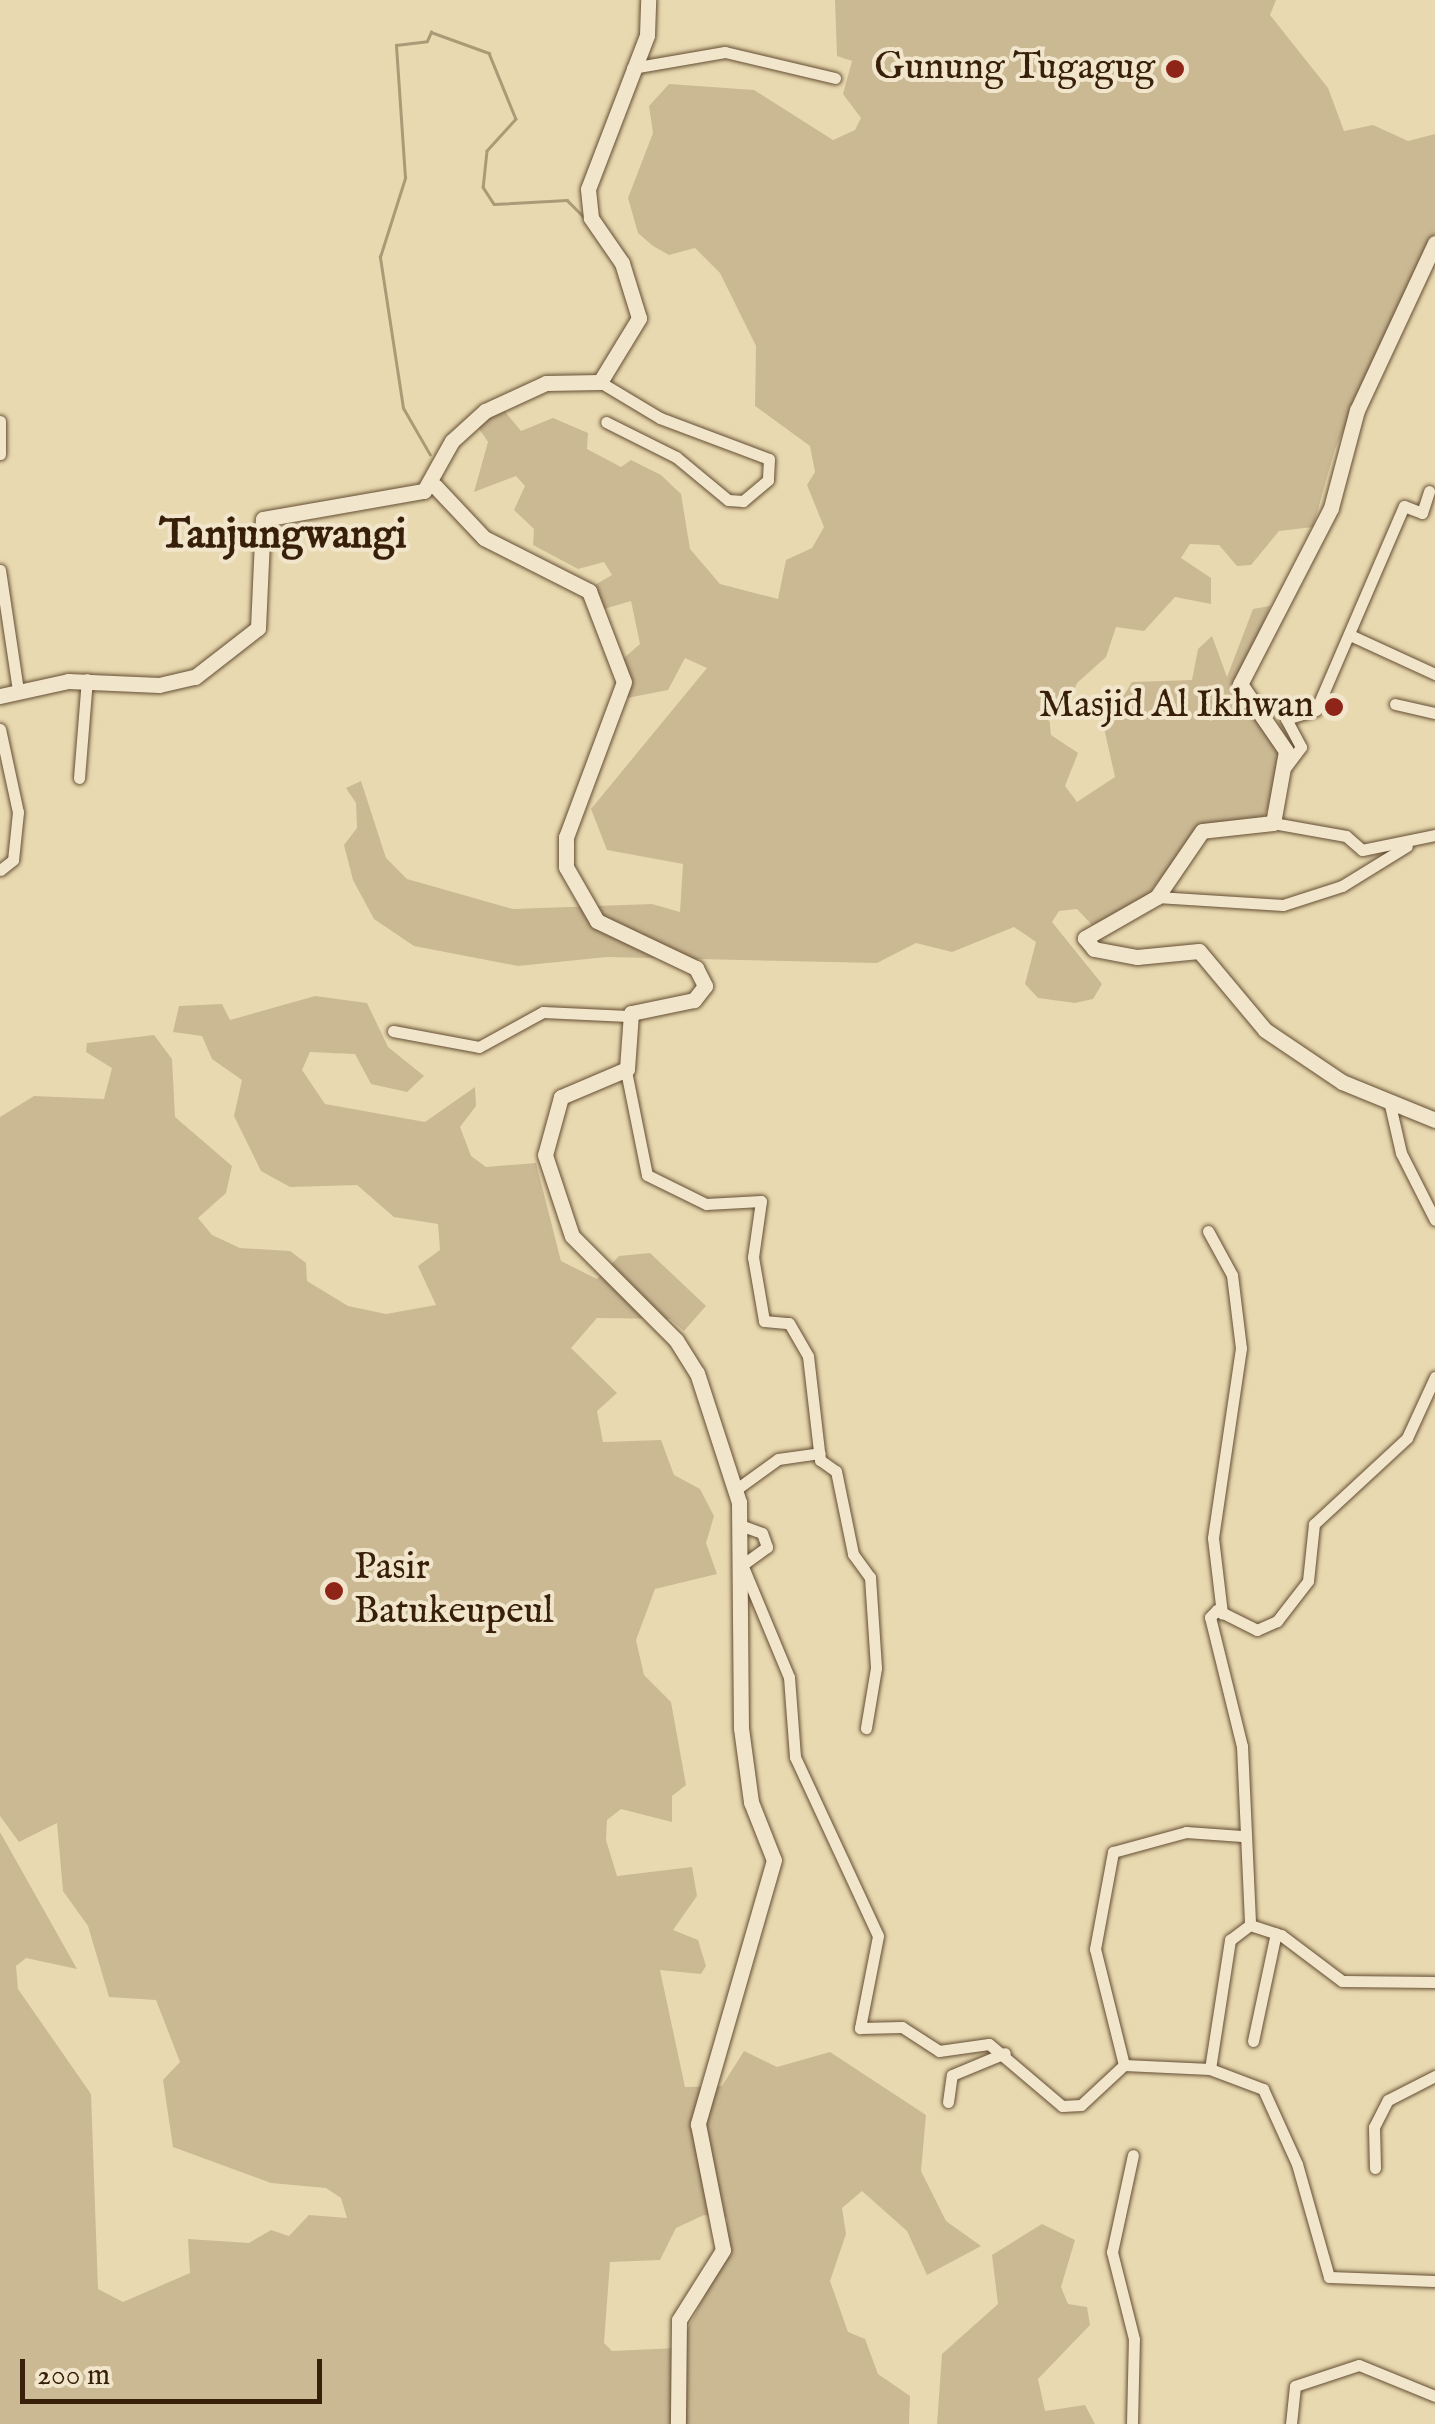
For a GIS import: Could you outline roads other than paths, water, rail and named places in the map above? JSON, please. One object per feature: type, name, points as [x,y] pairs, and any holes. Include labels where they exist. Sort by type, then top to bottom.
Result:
[{"type":"street","points":[[600,382],[639,321],[588,198],[632,68],[648,35],[648,0]]},
{"type":"street","points":[[632,68],[725,52],[835,78]]},
{"type":"street","points":[[1273,822],[1286,767],[1282,741],[1240,684],[1331,508],[1357,410],[1435,243]]},
{"type":"street","points":[[434,486],[452,441],[485,411],[546,383],[600,382],[660,418],[769,460],[766,485],[728,500],[676,458],[606,422]]},
{"type":"street","points":[[0,421],[0,454]]},
{"type":"street","points":[[0,564],[6,696],[87,679],[183,682],[251,638],[264,594],[263,519],[434,486]]},
{"type":"street","points":[[393,1031],[479,1047],[543,1012],[628,1016],[694,1000],[705,986],[696,968],[597,921],[566,867],[566,837],[624,682],[589,591],[484,538],[434,486]]},
{"type":"street","points":[[1286,767],[1301,746],[1286,719],[1316,710],[1404,506],[1422,513],[1429,490]]},
{"type":"street","points":[[1350,635],[1435,674]]},
{"type":"street","points":[[79,778],[87,679]]},
{"type":"street","points":[[1395,704],[1435,712]]},
{"type":"street","points":[[0,729],[18,812],[13,860],[0,870]]},
{"type":"street","points":[[1408,846],[1362,850],[1346,836],[1305,836],[1273,822],[1202,831],[1157,897],[1091,931],[1088,945],[1137,957],[1198,952],[1254,1022],[1390,1105],[1435,1120]]},
{"type":"street","points":[[1157,897],[1283,905],[1342,886],[1435,834]]},
{"type":"street","points":[[628,1016],[626,1071],[646,1175],[706,1204],[760,1201],[753,1257],[764,1321],[789,1323],[808,1356],[820,1454],[836,1471],[853,1554],[870,1577],[876,1668],[866,1728]]},
{"type":"street","points":[[626,1071],[561,1097],[544,1155],[558,1213],[676,1340],[738,1488],[742,1560],[740,1728],[751,1802],[774,1860],[698,2124],[723,2250],[679,2320],[678,2424]]},
{"type":"street","points":[[1390,1105],[1401,1153],[1435,1220]]},
{"type":"street","points":[[1208,1231],[1232,1275],[1241,1348],[1213,1538],[1222,1612]]},
{"type":"street","points":[[1250,1924],[1242,1836],[1239,1727],[1210,1616],[1222,1612],[1251,1629],[1277,1622],[1308,1581],[1314,1524],[1407,1438],[1435,1377]]},
{"type":"street","points":[[738,1488],[778,1459],[820,1454]]},
{"type":"street","points":[[740,1525],[762,1533],[767,1547],[742,1560]]},
{"type":"street","points":[[742,1560],[789,1677],[794,1757],[878,1936],[858,2025],[902,2027],[939,2051],[982,2043],[1006,2053],[1069,2108],[1124,2065],[1210,2069],[1269,2096],[1329,2277],[1435,2281]]},
{"type":"street","points":[[1124,2065],[1095,1950],[1111,1856],[1186,1832],[1242,1836]]},
{"type":"street","points":[[1250,1924],[1276,1933],[1342,1982],[1435,1982]]},
{"type":"street","points":[[1210,2069],[1230,1940],[1250,1924]]},
{"type":"street","points":[[1253,2041],[1276,1933]]},
{"type":"street","points":[[948,2102],[952,2075],[1006,2053]]},
{"type":"street","points":[[1375,2168],[1374,2126],[1388,2100],[1435,2076]]},
{"type":"street","points":[[1132,2424],[1134,2338],[1112,2252],[1133,2155]]},
{"type":"street","points":[[1291,2424],[1295,2386],[1360,2365],[1435,2396]]},
{"type":"waterway","points":[[430,455],[403,408],[380,257],[405,178],[396,45],[427,41],[431,32],[489,53],[516,119],[487,151],[483,187],[494,204],[567,200],[583,216]]},
{"type":"place","name":"Gunung Tugagug","points":[[1175,69]]},
{"type":"place","name":"Masjid Al Ikhwan","points":[[1334,707]]},
{"type":"place","name":"Pasir Batukeupeul","points":[[334,1591]]},
{"type":"district","name":"Tanjungwangi","points":[[283,536]]}]
